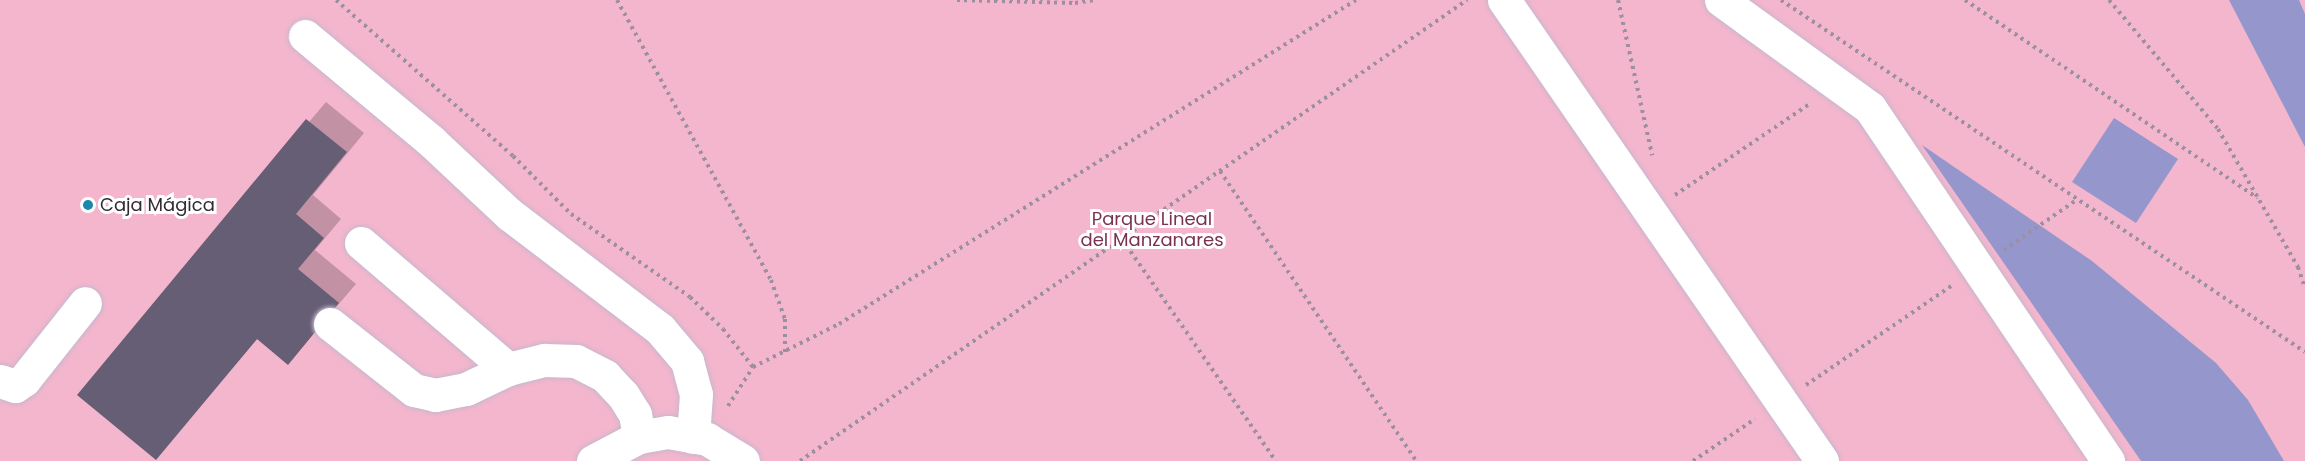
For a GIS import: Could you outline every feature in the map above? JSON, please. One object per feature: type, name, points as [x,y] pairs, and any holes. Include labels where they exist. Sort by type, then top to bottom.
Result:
[{"type":"street","points":[[1504,0],[1822,461]]},
{"type":"street","points":[[1720,0],[1870,108],[1988,261],[2108,461]]},
{"type":"street","points":[[305,36],[431,141],[509,214],[660,329],[687,362],[696,394],[700,438]]},
{"type":"street","points":[[361,243],[508,369]]},
{"type":"street","points":[[0,381],[15,386],[24,380],[85,303]]},
{"type":"street","points":[[330,324],[414,390],[435,395],[466,389],[508,369],[545,360],[576,361],[605,376],[623,395],[635,414],[639,436]]},
{"type":"street","points":[[593,461],[639,436],[668,432],[700,438],[743,461]]},
{"type":"path","points":[[336,0],[513,156],[572,214],[690,297],[723,329],[753,367]]},
{"type":"path","points":[[617,0],[771,280],[785,319],[785,351]]},
{"type":"path","points":[[957,0],[1075,3],[1093,0]]},
{"type":"path","points":[[700,438],[753,367],[839,324],[1356,0]]},
{"type":"path","points":[[800,461],[1467,0]]},
{"type":"path","points":[[1618,0],[1652,158]]},
{"type":"path","points":[[1781,0],[2075,201],[2305,352]]},
{"type":"path","points":[[1965,0],[2258,198]]},
{"type":"path","points":[[2109,0],[2217,129],[2298,267],[2305,288]]},
{"type":"path","points":[[1650,212],[1838,85]]},
{"type":"path","points":[[1220,171],[1416,461]]},
{"type":"path","points":[[1693,461],[2075,201]]},
{"type":"path","points":[[1122,239],[1276,461]]},
{"type":"green space","name":"Parque Lineal del Manzanares","points":[[0,0],[2305,0],[2305,461],[0,461]]},
{"type":"water","points":[[2229,0],[2299,0],[2305,14],[2305,147]]},
{"type":"water","points":[[2114,118],[2178,159],[2136,223],[2072,182]]},
{"type":"water","points":[[1922,145],[2092,261],[2216,363],[2248,400],[2284,461],[2141,461]]},
{"type":"building","points":[[306,119],[347,152],[296,214],[324,238],[298,269],[339,303],[288,365],[257,339],[156,460],[77,395]]},
{"type":"place","name":"Caja Mágica","points":[[88,205]]}]
